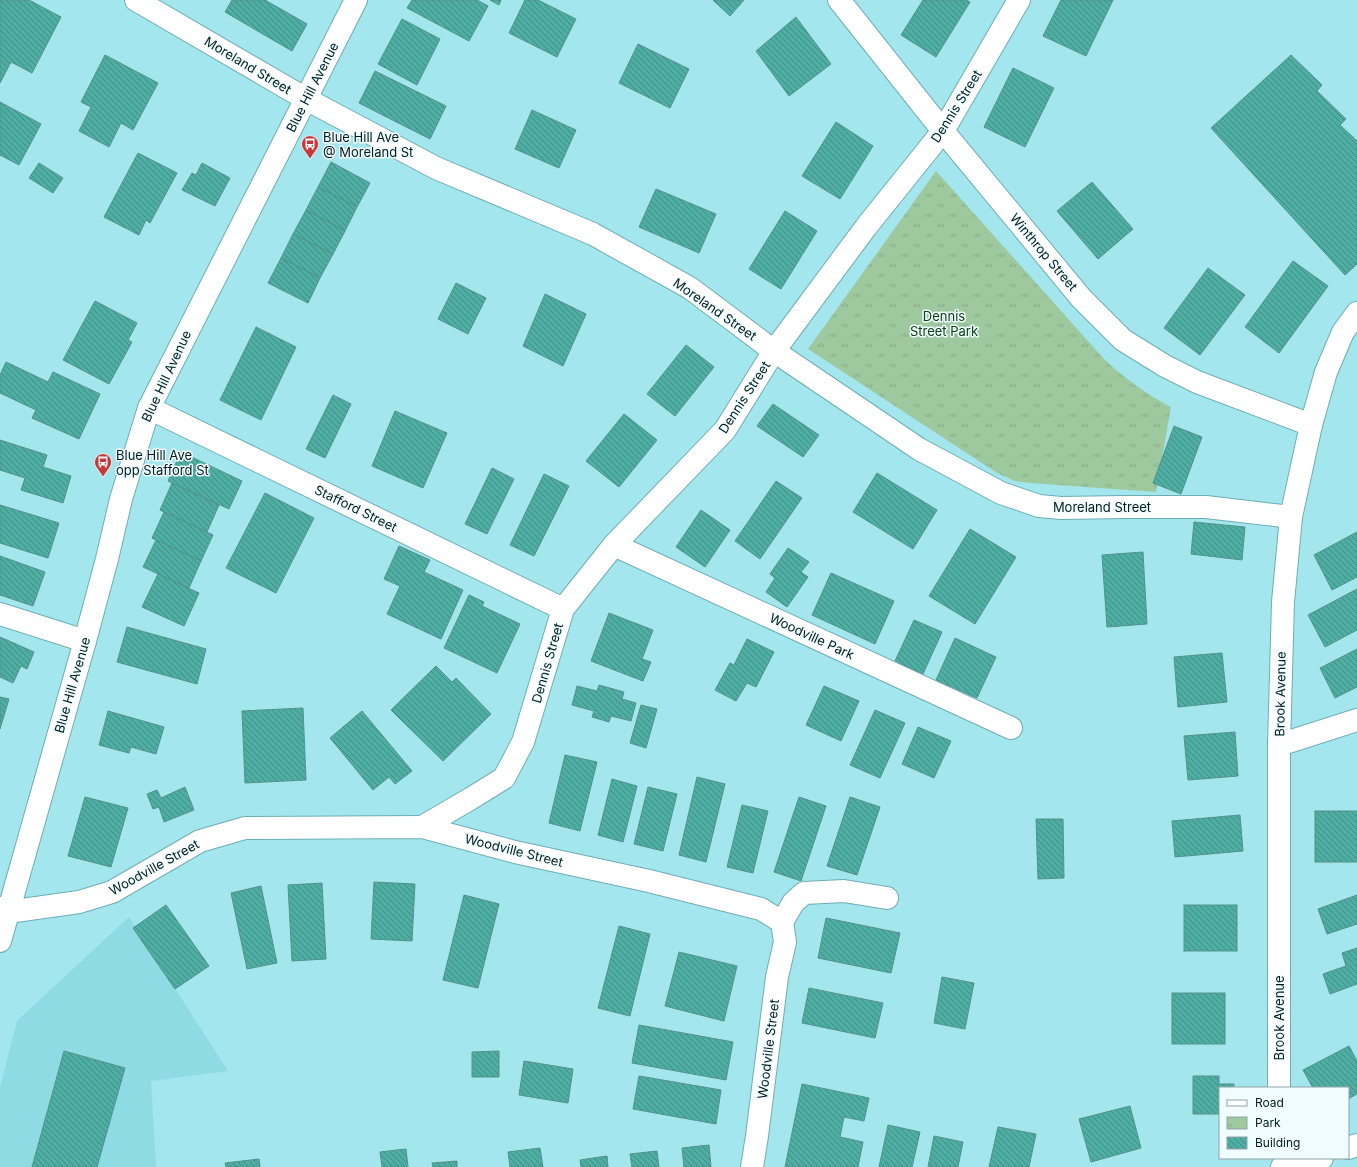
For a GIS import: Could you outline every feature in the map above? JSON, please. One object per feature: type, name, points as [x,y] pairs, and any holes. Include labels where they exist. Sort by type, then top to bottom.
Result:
[{"type":"street","name":"Moreland Street","points":[[136,0],[306,99],[436,168],[593,234],[690,288],[774,351],[919,450],[1001,493],[1039,506],[1061,508],[1206,507],[1291,517]]},
{"type":"street","name":"Blue Hill Avenue","points":[[0,941],[4,910],[85,641],[121,499],[149,408],[356,0]]},
{"type":"street","name":"Winthrop Street","points":[[840,0],[943,131],[1081,298],[1122,340],[1197,382],[1311,425]]},
{"type":"street","name":"Dennis Street","points":[[422,827],[504,778],[523,742],[563,609],[614,545],[725,430],[774,351],[866,227],[943,131],[1019,0]]},
{"type":"street","name":"Brook Avenue","points":[[1279,1087],[1279,745],[1282,602],[1291,517],[1311,425],[1326,372],[1343,332],[1357,313]]},
{"type":"street","name":"Stafford Street","points":[[149,408],[563,609]]},
{"type":"street","name":"Woodville Park","points":[[614,545],[1011,728]]},
{"type":"street","points":[[0,614],[85,641]]},
{"type":"street","points":[[1279,745],[1357,720]]},
{"type":"street","name":"Woodville Street","points":[[4,910],[79,902],[112,892],[200,841],[244,828],[422,827],[515,852],[648,881],[762,909],[782,922],[785,942],[777,977],[752,1167]]},
{"type":"street","points":[[782,922],[793,903],[804,893],[844,891],[887,898]]},
{"type":"street","points":[[1281,1167],[1317,1159]]},
{"type":"shaded area","points":[[129,917],[228,1071],[151,1081],[156,1167],[0,1167],[0,1088],[17,1021]]},
{"type":"green space","name":"Dennis Street Park","points":[[936,171],[1104,359],[1119,373],[1153,397],[1171,407],[1156,492],[1015,481],[997,473],[808,349]]},
{"type":"building","points":[[0,0],[29,0],[61,17],[32,73],[11,62],[0,83]]},
{"type":"building","points":[[232,0],[265,0],[307,24],[292,51],[225,12]]},
{"type":"building","points":[[412,0],[477,0],[488,6],[469,41],[407,8]]},
{"type":"building","points":[[490,0],[501,0],[499,5]]},
{"type":"building","points":[[525,0],[538,0],[576,19],[557,57],[509,33]]},
{"type":"building","points":[[713,0],[744,0],[730,16]]},
{"type":"building","points":[[923,0],[966,0],[970,2],[936,57],[901,35]]},
{"type":"building","points":[[1061,0],[1113,0],[1086,56],[1043,36]]},
{"type":"building","points":[[796,17],[831,64],[789,96],[756,51]]},
{"type":"building","points":[[402,19],[440,39],[417,85],[378,64]]},
{"type":"building","points":[[638,44],[689,69],[670,108],[619,83]]},
{"type":"building","points":[[105,55],[158,83],[133,130],[121,123],[109,147],[79,131],[91,107],[81,102]]},
{"type":"building","points":[[1291,55],[1322,85],[1317,91],[1346,119],[1340,125],[1357,141],[1357,264],[1345,275],[1211,128]]},
{"type":"building","points":[[1013,68],[1054,88],[1025,147],[984,127]]},
{"type":"building","points":[[375,71],[446,106],[430,139],[359,103]]},
{"type":"building","points":[[0,102],[41,124],[19,165],[0,155]]},
{"type":"building","points":[[532,110],[576,130],[559,168],[515,149]]},
{"type":"building","points":[[836,122],[873,146],[840,199],[802,176]]},
{"type":"building","points":[[138,153],[177,173],[150,223],[146,220],[139,235],[104,217]]},
{"type":"building","points":[[331,162],[370,183],[357,207],[318,187]]},
{"type":"building","points":[[39,163],[63,178],[53,193],[29,178]]},
{"type":"building","points":[[202,163],[230,178],[215,206],[182,190],[192,173],[196,175]]},
{"type":"building","points":[[1092,182],[1133,229],[1098,259],[1057,211]]},
{"type":"building","points":[[318,187],[357,207],[345,231],[306,210]]},
{"type":"building","points":[[656,189],[716,214],[699,253],[639,227]]},
{"type":"building","points":[[306,210],[345,231],[333,254],[293,234]]},
{"type":"building","points":[[785,211],[817,231],[781,289],[749,269]]},
{"type":"building","points":[[293,234],[333,254],[320,278],[281,258]]},
{"type":"building","points":[[281,258],[320,278],[308,303],[268,283]]},
{"type":"building","points":[[1293,261],[1328,286],[1279,353],[1245,327]]},
{"type":"building","points":[[1208,268],[1245,295],[1200,355],[1164,328]]},
{"type":"building","points":[[456,283],[486,298],[468,334],[438,319]]},
{"type":"building","points":[[545,294],[586,314],[563,366],[523,346]]},
{"type":"building","points":[[95,301],[137,323],[128,340],[132,342],[109,384],[63,360]]},
{"type":"building","points":[[256,327],[296,347],[261,420],[220,400]]},
{"type":"building","points":[[686,345],[714,367],[675,416],[647,394]]},
{"type":"building","points":[[6,362],[48,382],[53,372],[100,394],[79,439],[32,418],[36,410],[0,393],[0,375]]},
{"type":"building","points":[[333,395],[351,404],[325,458],[306,449]]},
{"type":"building","points":[[773,404],[819,435],[803,457],[757,426]]},
{"type":"building","points":[[395,411],[447,433],[423,488],[372,466]]},
{"type":"building","points":[[624,414],[657,440],[619,487],[586,461]]},
{"type":"building","points":[[1174,426],[1202,437],[1181,494],[1153,483]]},
{"type":"building","points":[[0,440],[47,455],[43,467],[71,476],[63,503],[21,490],[25,478],[0,470]]},
{"type":"building","points":[[181,452],[242,481],[229,509],[168,481]]},
{"type":"building","points":[[492,468],[514,479],[487,534],[465,524]]},
{"type":"building","points":[[877,473],[937,510],[913,549],[853,512]]},
{"type":"building","points":[[544,474],[569,486],[534,556],[510,545]]},
{"type":"building","points":[[776,481],[802,498],[760,559],[735,541]]},
{"type":"building","points":[[172,483],[219,505],[207,532],[160,510]]},
{"type":"building","points":[[265,493],[314,518],[276,593],[226,568]]},
{"type":"building","points":[[0,505],[59,523],[48,558],[0,543]]},
{"type":"building","points":[[701,510],[730,530],[705,567],[676,547]]},
{"type":"building","points":[[164,512],[213,535],[201,561],[152,538]]},
{"type":"building","points":[[1194,522],[1245,527],[1242,560],[1191,554]]},
{"type":"building","points":[[970,529],[1016,557],[975,624],[929,596]]},
{"type":"building","points":[[1357,532],[1357,577],[1332,590],[1314,555]]},
{"type":"building","points":[[156,540],[201,561],[189,588],[143,567]]},
{"type":"building","points":[[399,546],[430,560],[424,572],[463,590],[441,639],[387,614],[400,586],[384,579]]},
{"type":"building","points":[[788,548],[809,562],[801,572],[808,577],[787,607],[766,592],[775,578],[770,574]]},
{"type":"building","points":[[1143,552],[1147,624],[1107,627],[1102,555]]},
{"type":"building","points":[[0,556],[45,572],[33,606],[0,595]]},
{"type":"building","points":[[831,573],[894,601],[875,644],[812,615]]},
{"type":"building","points":[[158,574],[199,593],[184,626],[142,607]]},
{"type":"building","points":[[1357,589],[1357,630],[1325,647],[1308,615]]},
{"type":"building","points":[[469,595],[484,602],[482,606],[520,624],[497,673],[444,648]]},
{"type":"building","points":[[609,613],[653,630],[642,659],[651,662],[643,681],[591,661]]},
{"type":"building","points":[[914,620],[942,632],[923,674],[895,661]]},
{"type":"building","points":[[127,627],[206,649],[197,684],[117,662]]},
{"type":"building","points":[[0,637],[34,652],[27,669],[21,666],[13,683],[0,677]]},
{"type":"building","points":[[955,638],[996,657],[977,698],[936,680]]},
{"type":"building","points":[[747,639],[774,652],[756,687],[747,683],[736,701],[715,690],[730,663],[734,665]]},
{"type":"building","points":[[1357,649],[1357,687],[1335,698],[1320,668]]},
{"type":"building","points":[[1222,653],[1227,702],[1178,707],[1174,657]]},
{"type":"building","points":[[436,666],[452,682],[456,678],[491,714],[443,761],[391,710]]},
{"type":"building","points":[[599,685],[624,692],[622,699],[636,703],[631,721],[611,716],[609,722],[592,717],[594,711],[572,705],[577,686],[597,691]]},
{"type":"building","points":[[824,686],[859,701],[841,741],[806,725]]},
{"type":"building","points":[[0,697],[9,699],[0,729]]},
{"type":"building","points":[[641,705],[657,709],[646,748],[630,743]]},
{"type":"building","points":[[303,708],[306,780],[245,783],[242,711]]},
{"type":"building","points":[[875,710],[905,723],[880,778],[850,765]]},
{"type":"building","points":[[108,711],[164,727],[156,754],[131,747],[129,753],[99,745]]},
{"type":"building","points":[[362,711],[412,771],[395,784],[389,777],[373,790],[330,738]]},
{"type":"building","points":[[918,727],[951,741],[934,778],[902,764]]},
{"type":"building","points":[[1235,732],[1238,776],[1188,780],[1184,736]]},
{"type":"building","points":[[565,755],[597,762],[580,831],[549,823]]},
{"type":"building","points":[[697,777],[725,784],[706,862],[679,855]]},
{"type":"building","points":[[612,779],[637,786],[623,842],[598,835]]},
{"type":"building","points":[[185,787],[194,810],[164,822],[159,807],[153,809],[147,794],[157,790],[161,798]]},
{"type":"building","points":[[648,787],[677,794],[663,851],[634,844]]},
{"type":"building","points":[[85,797],[128,808],[111,867],[68,856]]},
{"type":"building","points":[[799,797],[826,806],[801,881],[774,872]]},
{"type":"building","points":[[850,797],[880,807],[857,875],[827,866]]},
{"type":"building","points":[[742,805],[768,811],[753,873],[727,867]]},
{"type":"building","points":[[1315,811],[1357,811],[1357,862],[1315,862]]},
{"type":"building","points":[[1240,815],[1243,851],[1175,857],[1172,821]]},
{"type":"building","points":[[1036,819],[1063,819],[1064,878],[1038,879]]},
{"type":"building","points":[[374,882],[415,884],[412,941],[371,939]]},
{"type":"building","points":[[322,883],[326,959],[292,961],[288,885]]},
{"type":"building","points":[[261,886],[277,963],[247,969],[231,893]]},
{"type":"building","points":[[464,895],[499,904],[478,988],[443,980]]},
{"type":"building","points":[[1357,895],[1357,924],[1327,934],[1318,909]]},
{"type":"building","points":[[166,905],[209,966],[175,989],[133,928]]},
{"type":"building","points":[[1184,905],[1237,905],[1237,951],[1184,951]]},
{"type":"building","points":[[826,918],[900,933],[891,973],[818,958]]},
{"type":"building","points":[[619,926],[650,934],[630,1016],[598,1008]]},
{"type":"building","points":[[1357,948],[1357,984],[1330,994],[1323,974],[1346,966],[1342,953]]},
{"type":"building","points":[[679,952],[737,966],[724,1021],[665,1006]]},
{"type":"building","points":[[942,977],[974,983],[965,1029],[934,1023]]},
{"type":"building","points":[[809,988],[883,1003],[875,1038],[802,1023]]},
{"type":"building","points":[[1172,993],[1225,993],[1225,1044],[1172,1044]]},
{"type":"building","points":[[639,1025],[733,1042],[726,1080],[632,1063]]},
{"type":"building","points":[[1349,1046],[1357,1061],[1357,1094],[1349,1098],[1349,1087],[1312,1087],[1303,1070]]},
{"type":"building","points":[[64,1051],[125,1068],[97,1167],[32,1167]]},
{"type":"building","points":[[499,1051],[499,1077],[472,1077],[472,1052]]},
{"type":"building","points":[[524,1061],[573,1069],[568,1103],[519,1095]]},
{"type":"building","points":[[639,1076],[721,1090],[716,1124],[633,1109]]},
{"type":"building","points":[[1193,1076],[1219,1076],[1219,1084],[1234,1084],[1234,1087],[1219,1087],[1219,1114],[1193,1114]]},
{"type":"building","points":[[802,1084],[869,1098],[864,1121],[844,1117],[840,1137],[863,1142],[858,1167],[785,1167]]},
{"type":"building","points":[[1130,1106],[1141,1148],[1091,1162],[1079,1119]]},
{"type":"building","points":[[888,1125],[920,1132],[912,1167],[879,1167]]},
{"type":"building","points":[[998,1127],[1036,1134],[1029,1167],[989,1167]]},
{"type":"building","points":[[934,1136],[963,1142],[958,1167],[928,1167]]},
{"type":"building","points":[[709,1145],[711,1167],[684,1167],[682,1148]]},
{"type":"building","points":[[540,1148],[543,1167],[510,1167],[508,1152]]},
{"type":"building","points":[[406,1149],[408,1167],[382,1167],[380,1152]]},
{"type":"building","points":[[657,1151],[659,1167],[632,1167],[630,1154]]},
{"type":"building","points":[[607,1156],[608,1167],[581,1167],[580,1160]]},
{"type":"building","points":[[259,1159],[260,1167],[226,1167],[225,1163]]},
{"type":"building","points":[[457,1161],[457,1167],[433,1167],[432,1163]]},
{"type":"place","name":"Blue Hill Ave @ Moreland St","points":[[310,159]]},
{"type":"place","name":"Blue Hill Ave opp Stafford St","points":[[103,477]]}]
